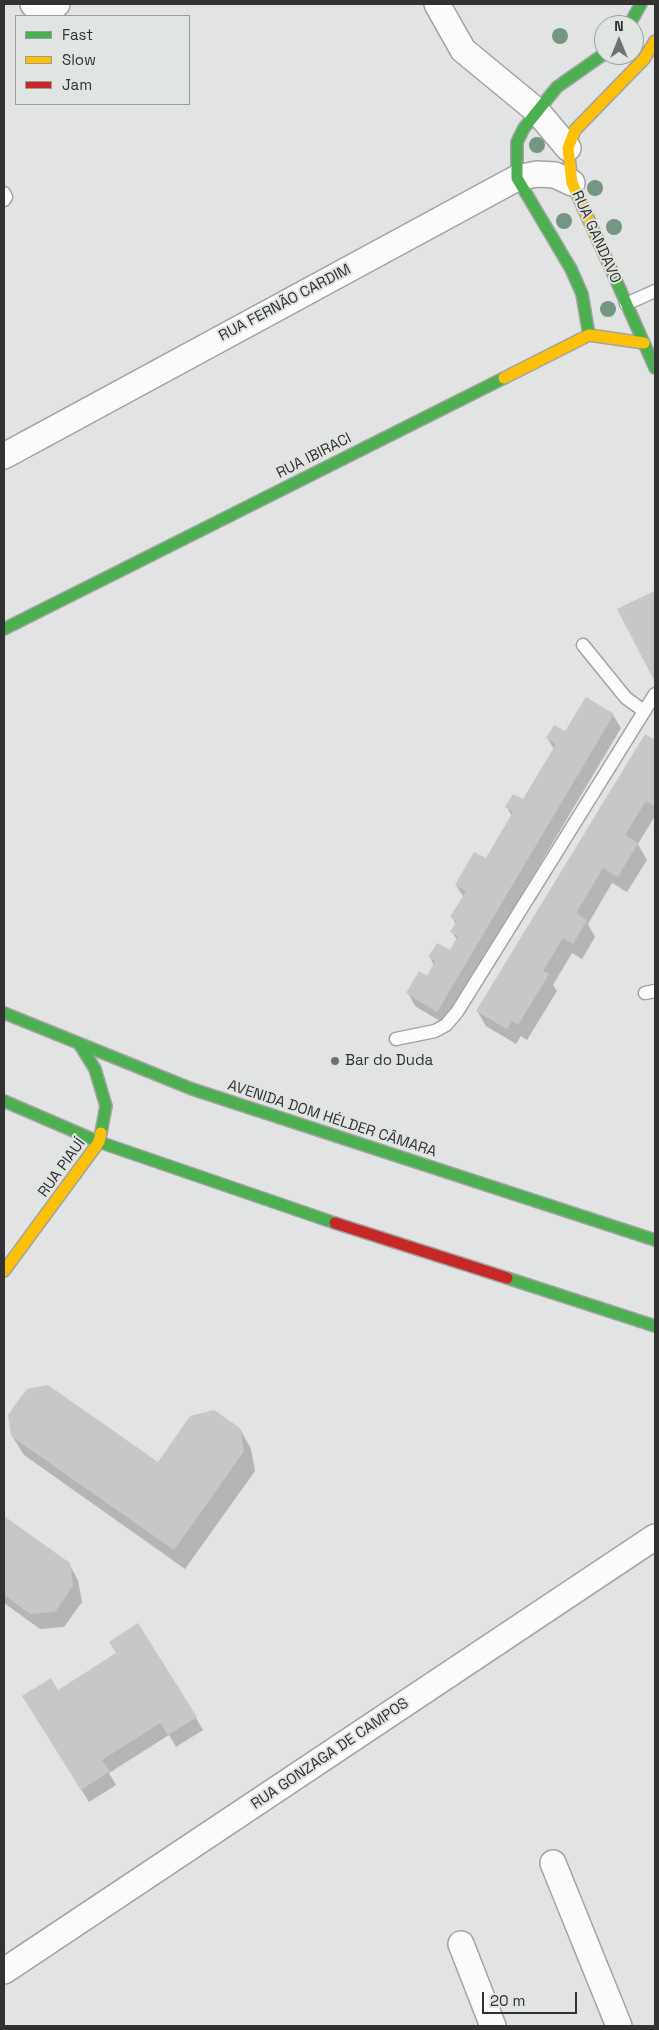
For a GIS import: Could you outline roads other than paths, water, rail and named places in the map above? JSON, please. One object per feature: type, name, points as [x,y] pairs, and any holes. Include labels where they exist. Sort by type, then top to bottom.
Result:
[{"type":"street","points":[[437,4],[463,50],[537,111],[568,148],[575,130],[644,59],[655,41]]},
{"type":"street","points":[[634,15],[641,4]]},
{"type":"street","points":[[594,60],[558,87],[524,128],[517,142],[517,178],[571,269],[582,294],[588,335],[644,343]]},
{"type":"street","name":"RUA GANDAVO","points":[[568,148],[572,183],[655,368]]},
{"type":"street","name":"RUA FERNÃO CARDIM","points":[[4,456],[517,178],[537,174],[555,175],[572,183]]},
{"type":"street","name":"RUA IBIRACI","points":[[4,629],[588,335]]},
{"type":"street","name":"AVENIDA DOM HÉLDER CÂMARA","points":[[4,1013],[192,1089],[655,1240]]},
{"type":"street","name":"RUA PIAUÍ","points":[[4,1271],[99,1142],[106,1106],[94,1069],[80,1045]]},
{"type":"street","points":[[4,1101],[99,1142],[265,1200],[655,1326]]},
{"type":"street","name":"RUA GONZAGA DE CAMPOS","points":[[4,1972],[655,1536]]},
{"type":"street","points":[[553,1863],[619,2026]]},
{"type":"street","points":[[461,1944],[493,2026]]},
{"type":"lane","points":[[4,193],[6,197],[4,200]]},
{"type":"lane","points":[[626,304],[655,291]]},
{"type":"lane","points":[[583,646],[626,698],[644,711]]},
{"type":"lane","points":[[396,1039],[435,1031],[446,1025],[457,1012],[655,694]]},
{"type":"place","name":"Bar do Duda","points":[[335,1061]]}]
